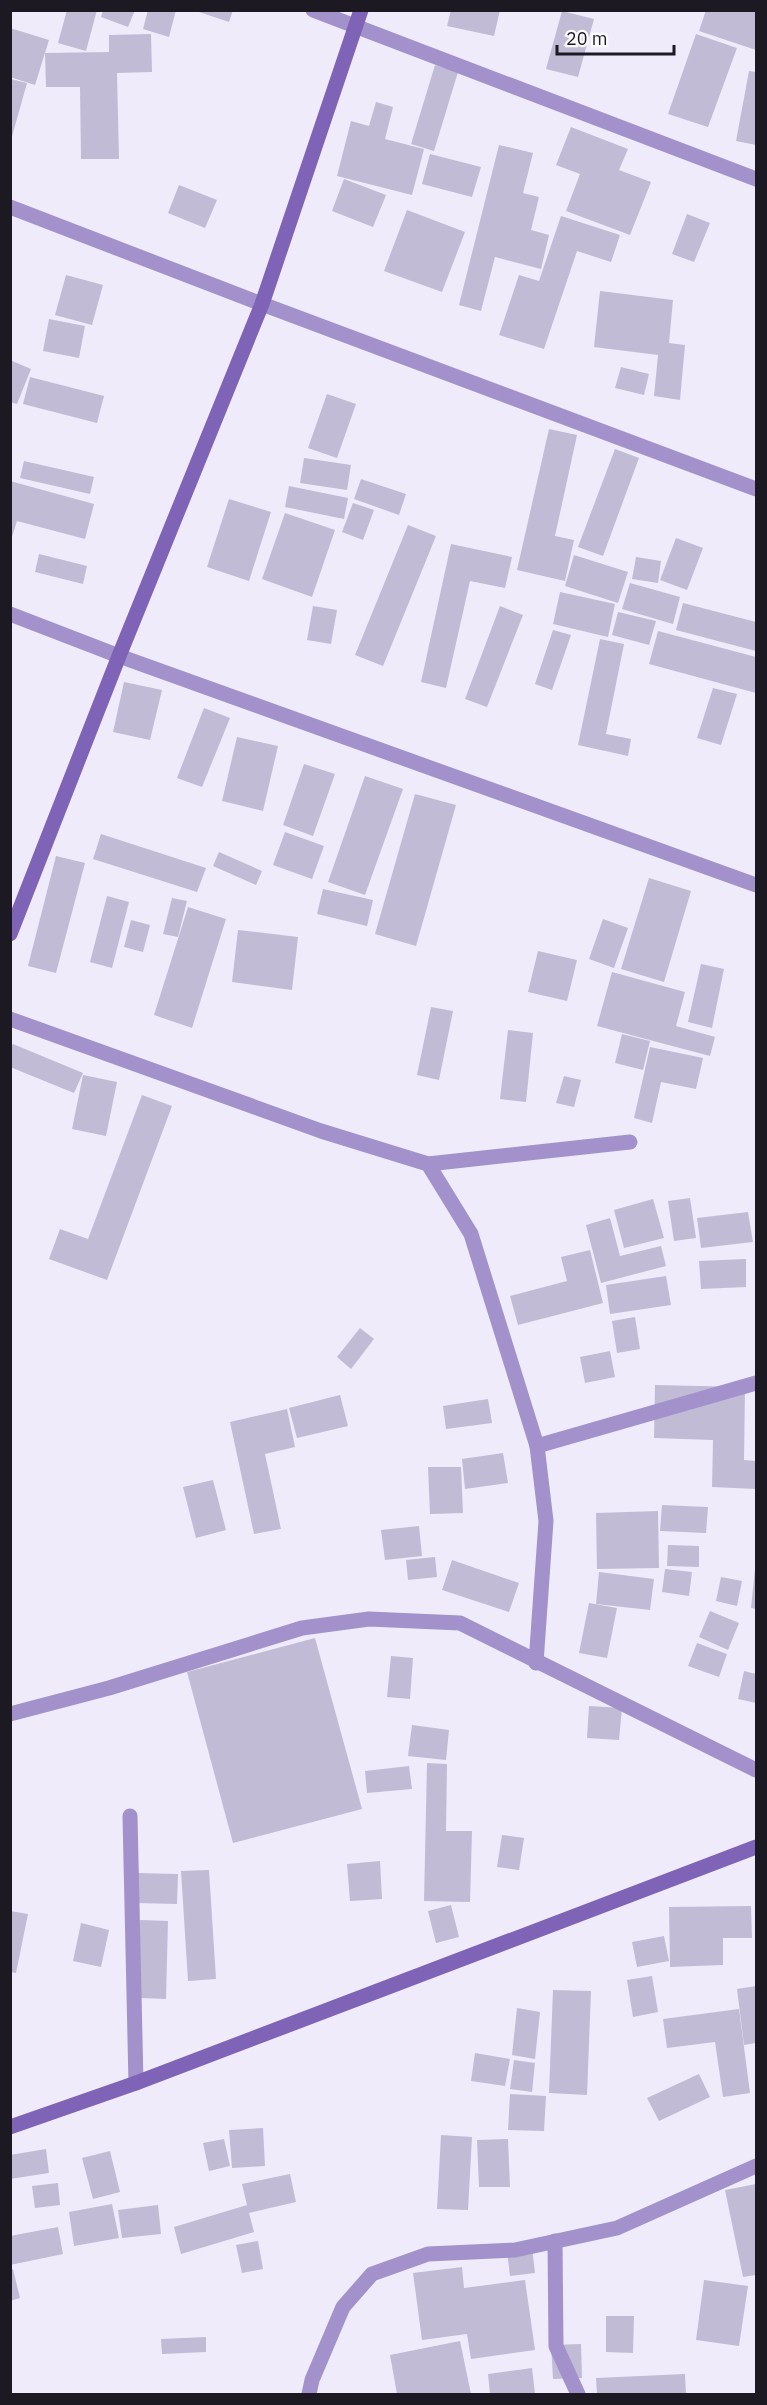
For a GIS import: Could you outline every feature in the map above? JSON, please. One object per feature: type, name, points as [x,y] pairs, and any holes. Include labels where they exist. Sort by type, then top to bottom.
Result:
[{"type":"street","points":[[313,10],[756,178]]},
{"type":"street","points":[[10,934],[118,656],[262,304],[361,10]]},
{"type":"street","points":[[10,207],[756,489]]},
{"type":"street","points":[[10,614],[118,656],[756,885]]},
{"type":"street","points":[[10,1019],[321,1131],[428,1164],[630,1142]]},
{"type":"street","points":[[428,1164],[471,1234],[537,1446],[546,1521],[536,1663]]},
{"type":"street","points":[[537,1446],[756,1383]]},
{"type":"street","points":[[10,1714],[109,1688],[302,1628],[369,1619],[460,1623],[536,1663],[756,1770]]},
{"type":"street","points":[[130,1816],[136,2082]]},
{"type":"street","points":[[10,2127],[136,2082],[756,1847]]},
{"type":"street","points":[[309,2394],[312,2380],[343,2307],[372,2274],[428,2254],[515,2250],[617,2228],[756,2166]]},
{"type":"street","points":[[555,2241],[556,2346],[579,2394]]},
{"type":"building","points":[[67,10],[97,10],[86,51],[58,43]]},
{"type":"building","points":[[103,10],[135,10],[128,27],[101,17]]},
{"type":"building","points":[[148,10],[176,10],[169,37],[143,29]]},
{"type":"building","points":[[193,10],[233,10],[229,22]]},
{"type":"building","points":[[451,10],[500,10],[494,36],[447,26]]},
{"type":"building","points":[[706,10],[756,10],[756,50],[699,31]]},
{"type":"building","points":[[562,11],[594,19],[578,77],[546,69]]},
{"type":"building","points":[[10,28],[49,40],[35,85],[10,77]]},
{"type":"building","points":[[151,34],[152,72],[117,73],[119,159],[81,159],[80,87],[46,87],[45,53],[109,52],[109,35]]},
{"type":"building","points":[[696,34],[737,48],[708,127],[668,114]]},
{"type":"building","points":[[435,65],[458,72],[434,151],[411,144]]},
{"type":"building","points":[[749,71],[756,72],[756,145],[736,141]]},
{"type":"building","points":[[10,79],[27,83],[11,140],[10,140]]},
{"type":"building","points":[[376,102],[393,107],[385,139],[424,149],[412,195],[337,176],[351,121],[369,126]]},
{"type":"building","points":[[571,127],[628,149],[619,170],[651,182],[630,235],[566,211],[580,174],[556,165]]},
{"type":"building","points":[[499,145],[533,153],[523,193],[539,197],[531,230],[549,235],[541,269],[495,257],[481,311],[459,305]]},
{"type":"building","points":[[430,154],[481,167],[472,197],[422,184]]},
{"type":"building","points":[[344,179],[386,195],[373,227],[332,211]]},
{"type":"building","points":[[179,185],[217,200],[205,228],[168,213]]},
{"type":"building","points":[[407,210],[465,232],[442,292],[384,271]]},
{"type":"building","points":[[687,214],[710,223],[694,262],[672,254]]},
{"type":"building","points":[[561,216],[620,235],[611,262],[577,251],[544,349],[499,335],[519,275],[539,281]]},
{"type":"building","points":[[66,275],[103,285],[92,325],[55,315]]},
{"type":"building","points":[[600,291],[673,300],[669,343],[685,345],[680,400],[654,396],[658,355],[594,347]]},
{"type":"building","points":[[49,319],[85,326],[79,358],[43,351]]},
{"type":"building","points":[[10,360],[31,369],[17,404],[10,402]]},
{"type":"building","points":[[621,367],[649,374],[644,395],[615,388]]},
{"type":"building","points":[[30,377],[104,396],[97,423],[23,404]]},
{"type":"building","points":[[327,394],[356,404],[337,458],[308,448]]},
{"type":"building","points":[[549,429],[577,435],[555,536],[574,540],[565,581],[517,570]]},
{"type":"building","points":[[615,449],[639,458],[603,556],[578,547]]},
{"type":"building","points":[[304,458],[351,465],[347,490],[300,483]]},
{"type":"building","points":[[24,461],[94,477],[90,494],[20,478]]},
{"type":"building","points":[[361,479],[406,494],[399,515],[354,499]]},
{"type":"building","points":[[10,481],[94,504],[85,539],[17,521],[10,543]]},
{"type":"building","points":[[289,486],[348,498],[344,519],[285,507]]},
{"type":"building","points":[[229,499],[271,512],[249,581],[207,567]]},
{"type":"building","points":[[353,503],[374,510],[363,540],[342,532]]},
{"type":"building","points":[[285,513],[335,530],[312,597],[262,579]]},
{"type":"building","points":[[408,525],[436,536],[383,666],[355,655]]},
{"type":"building","points":[[676,538],[703,548],[687,590],[660,580]]},
{"type":"building","points":[[451,544],[512,557],[505,588],[470,581],[446,688],[421,682]]},
{"type":"building","points":[[39,554],[87,566],[83,584],[35,572]]},
{"type":"building","points":[[574,555],[628,572],[618,603],[565,586]]},
{"type":"building","points":[[636,557],[661,561],[658,583],[632,579]]},
{"type":"building","points":[[630,583],[680,597],[673,624],[622,609]]},
{"type":"building","points":[[560,592],[615,604],[608,637],[553,624]]},
{"type":"building","points":[[683,603],[756,622],[756,651],[676,630]]},
{"type":"building","points":[[313,606],[337,610],[331,644],[307,640]]},
{"type":"building","points":[[500,606],[523,615],[487,707],[465,699]]},
{"type":"building","points":[[618,612],[656,621],[649,645],[612,635]]},
{"type":"building","points":[[553,630],[571,635],[552,690],[535,684]]},
{"type":"building","points":[[658,631],[756,657],[756,693],[649,664]]},
{"type":"building","points":[[600,639],[624,644],[606,734],[631,739],[628,756],[578,745]]},
{"type":"building","points":[[124,682],[162,690],[150,740],[113,732]]},
{"type":"building","points":[[713,688],[737,694],[721,745],[697,738]]},
{"type":"building","points":[[204,708],[230,718],[202,787],[177,778]]},
{"type":"building","points":[[237,737],[278,746],[263,811],[222,801]]},
{"type":"building","points":[[304,764],[335,774],[313,836],[283,825]]},
{"type":"building","points":[[365,776],[403,789],[365,895],[328,882]]},
{"type":"building","points":[[415,794],[456,805],[416,946],[375,934]]},
{"type":"building","points":[[285,832],[324,846],[312,879],[273,865]]},
{"type":"building","points":[[101,834],[206,868],[197,892],[93,859]]},
{"type":"building","points":[[219,852],[262,871],[256,885],[213,866]]},
{"type":"building","points":[[56,856],[85,863],[56,973],[28,966]]},
{"type":"building","points":[[649,878],[691,891],[664,982],[621,969]]},
{"type":"building","points":[[323,889],[373,900],[367,926],[317,914]]},
{"type":"building","points":[[107,896],[129,902],[112,968],[90,962]]},
{"type":"building","points":[[172,898],[187,901],[178,937],[163,934]]},
{"type":"building","points":[[188,907],[226,919],[192,1028],[154,1015]]},
{"type":"building","points":[[603,919],[628,928],[614,968],[589,959]]},
{"type":"building","points":[[131,920],[150,925],[143,952],[124,947]]},
{"type":"building","points":[[238,930],[298,937],[292,990],[232,982]]},
{"type":"building","points":[[538,951],[577,960],[567,1001],[528,992]]},
{"type":"building","points":[[701,964],[724,969],[712,1028],[688,1022]]},
{"type":"building","points":[[612,972],[685,992],[676,1026],[715,1037],[710,1056],[597,1026]]},
{"type":"building","points":[[431,1007],[453,1011],[439,1080],[417,1075]]},
{"type":"building","points":[[508,1030],[533,1033],[526,1102],[500,1099]]},
{"type":"building","points":[[622,1034],[650,1041],[643,1070],[615,1063]]},
{"type":"building","points":[[13,1044],[83,1073],[74,1093],[10,1067],[10,1049]]},
{"type":"building","points":[[650,1047],[703,1058],[696,1089],[661,1082],[652,1123],[634,1118]]},
{"type":"building","points":[[83,1075],[117,1082],[106,1136],[72,1129]]},
{"type":"building","points":[[564,1076],[581,1080],[574,1107],[556,1103]]},
{"type":"building","points":[[142,1095],[172,1106],[107,1280],[49,1259],[60,1229],[88,1239]]},
{"type":"building","points":[[690,1198],[696,1238],[674,1241],[668,1201]]},
{"type":"building","points":[[653,1199],[664,1238],[624,1248],[614,1210]]},
{"type":"building","points":[[748,1212],[753,1242],[701,1248],[697,1218]]},
{"type":"building","points":[[610,1218],[620,1256],[661,1246],[666,1266],[601,1283],[586,1225]]},
{"type":"building","points":[[590,1250],[603,1303],[518,1325],[510,1296],[567,1281],[561,1257]]},
{"type":"building","points":[[746,1259],[746,1287],[701,1289],[699,1261]]},
{"type":"building","points":[[666,1276],[671,1305],[610,1314],[606,1285]]},
{"type":"building","points":[[635,1317],[640,1349],[617,1353],[612,1321]]},
{"type":"building","points":[[360,1328],[374,1339],[351,1369],[337,1357]]},
{"type":"building","points":[[610,1351],[615,1377],[585,1383],[580,1357]]},
{"type":"building","points":[[655,1385],[745,1387],[744,1460],[756,1461],[756,1489],[712,1487],[713,1440],[654,1438]]},
{"type":"building","points":[[340,1395],[348,1426],[297,1438],[289,1408]]},
{"type":"building","points":[[488,1399],[492,1423],[446,1429],[443,1406]]},
{"type":"building","points":[[287,1409],[295,1447],[265,1454],[281,1529],[254,1534],[230,1422]]},
{"type":"building","points":[[503,1453],[508,1483],[465,1489],[462,1459]]},
{"type":"building","points":[[428,1467],[461,1467],[463,1513],[430,1514]]},
{"type":"building","points":[[213,1480],[226,1530],[196,1538],[183,1487]]},
{"type":"building","points":[[662,1505],[708,1507],[706,1533],[660,1531]]},
{"type":"building","points":[[658,1511],[659,1568],[597,1569],[596,1513]]},
{"type":"building","points":[[419,1526],[422,1556],[385,1560],[381,1530]]},
{"type":"building","points":[[668,1545],[699,1546],[699,1567],[667,1566]]},
{"type":"building","points":[[435,1557],[437,1577],[408,1580],[406,1560]]},
{"type":"building","points":[[452,1560],[519,1583],[509,1612],[442,1590]]},
{"type":"building","points":[[665,1569],[692,1572],[689,1596],[662,1592]]},
{"type":"building","points":[[756,1569],[756,1609],[751,1608]]},
{"type":"building","points":[[599,1572],[654,1579],[650,1610],[596,1604]]},
{"type":"building","points":[[721,1577],[742,1581],[737,1606],[716,1601]]},
{"type":"building","points":[[589,1603],[617,1608],[607,1658],[579,1653]]},
{"type":"building","points":[[710,1611],[739,1623],[728,1650],[699,1637]]},
{"type":"building","points":[[315,1638],[362,1809],[233,1843],[187,1672]]},
{"type":"building","points":[[697,1643],[727,1654],[719,1677],[688,1666]]},
{"type":"building","points":[[391,1656],[413,1658],[410,1699],[387,1697]]},
{"type":"building","points":[[744,1671],[756,1674],[756,1703],[738,1699]]},
{"type":"building","points":[[589,1706],[622,1708],[619,1740],[587,1738]]},
{"type":"building","points":[[412,1725],[449,1730],[446,1760],[408,1756]]},
{"type":"building","points":[[427,1763],[447,1764],[446,1831],[472,1831],[470,1902],[424,1901]]},
{"type":"building","points":[[409,1766],[412,1789],[367,1793],[365,1771]]},
{"type":"building","points":[[502,1835],[524,1838],[519,1870],[497,1867]]},
{"type":"building","points":[[380,1861],[382,1899],[350,1901],[347,1864]]},
{"type":"building","points":[[209,1870],[216,1979],[188,1981],[181,1871]]},
{"type":"building","points":[[136,1873],[178,1874],[177,1904],[135,1903]]},
{"type":"building","points":[[451,1905],[459,1937],[436,1943],[428,1911]]},
{"type":"building","points":[[751,1906],[752,1938],[723,1938],[723,1965],[670,1967],[669,1907]]},
{"type":"building","points":[[10,1911],[28,1914],[16,1973],[10,1972]]},
{"type":"building","points":[[140,1920],[168,1921],[166,1999],[138,1998]]},
{"type":"building","points":[[81,1923],[109,1930],[101,1967],[73,1961]]},
{"type":"building","points":[[664,1936],[669,1961],[637,1967],[632,1942]]},
{"type":"building","points":[[652,1976],[658,2012],[633,2017],[627,1980]]},
{"type":"building","points":[[756,1986],[756,2043],[744,2045],[737,1989]]},
{"type":"building","points":[[553,1990],[591,1991],[587,2095],[549,2093]]},
{"type":"building","points":[[517,2008],[540,2012],[535,2059],[512,2055]]},
{"type":"building","points":[[739,2009],[750,2093],[723,2097],[715,2042],[667,2048],[663,2019]]},
{"type":"building","points":[[475,2053],[510,2059],[505,2086],[471,2081]]},
{"type":"building","points":[[514,2060],[535,2063],[532,2092],[510,2089]]},
{"type":"building","points":[[699,2074],[710,2097],[659,2121],[647,2098]]},
{"type":"building","points":[[510,2094],[546,2096],[544,2131],[508,2130]]},
{"type":"building","points":[[263,2128],[265,2166],[232,2168],[229,2130]]},
{"type":"building","points":[[441,2135],[472,2137],[468,2210],[437,2209]]},
{"type":"building","points":[[224,2139],[230,2166],[209,2171],[203,2143]]},
{"type":"building","points":[[508,2139],[510,2187],[479,2187],[477,2140]]},
{"type":"building","points":[[46,2149],[49,2173],[10,2179],[10,2155]]},
{"type":"building","points":[[110,2151],[120,2192],[93,2199],[82,2158]]},
{"type":"building","points":[[290,2174],[296,2202],[249,2213],[254,2232],[181,2254],[174,2227],[247,2205],[242,2184]]},
{"type":"building","points":[[58,2183],[60,2205],[35,2208],[32,2186]]},
{"type":"building","points":[[756,2184],[756,2275],[743,2277],[725,2190]]},
{"type":"building","points":[[112,2204],[119,2238],[74,2246],[69,2212]]},
{"type":"building","points":[[158,2205],[161,2234],[122,2238],[118,2210]]},
{"type":"building","points":[[58,2227],[63,2254],[10,2265],[10,2236]]},
{"type":"building","points":[[258,2241],[263,2269],[242,2273],[236,2245]]},
{"type":"building","points":[[532,2247],[535,2273],[510,2276],[507,2251]]},
{"type":"building","points":[[462,2267],[464,2288],[525,2280],[535,2350],[471,2359],[467,2334],[422,2340],[413,2273]]},
{"type":"building","points":[[13,2269],[20,2298],[10,2301],[10,2270]]},
{"type":"building","points":[[704,2280],[748,2286],[739,2346],[696,2340]]},
{"type":"building","points":[[606,2316],[634,2316],[633,2353],[606,2352]]},
{"type":"building","points":[[206,2337],[206,2352],[162,2354],[161,2339]]},
{"type":"building","points":[[460,2341],[471,2394],[397,2394],[390,2355]]},
{"type":"building","points":[[581,2344],[582,2378],[553,2379],[551,2345]]},
{"type":"building","points":[[532,2368],[535,2394],[490,2394],[488,2374]]},
{"type":"building","points":[[685,2374],[686,2394],[597,2394],[596,2378]]}]
